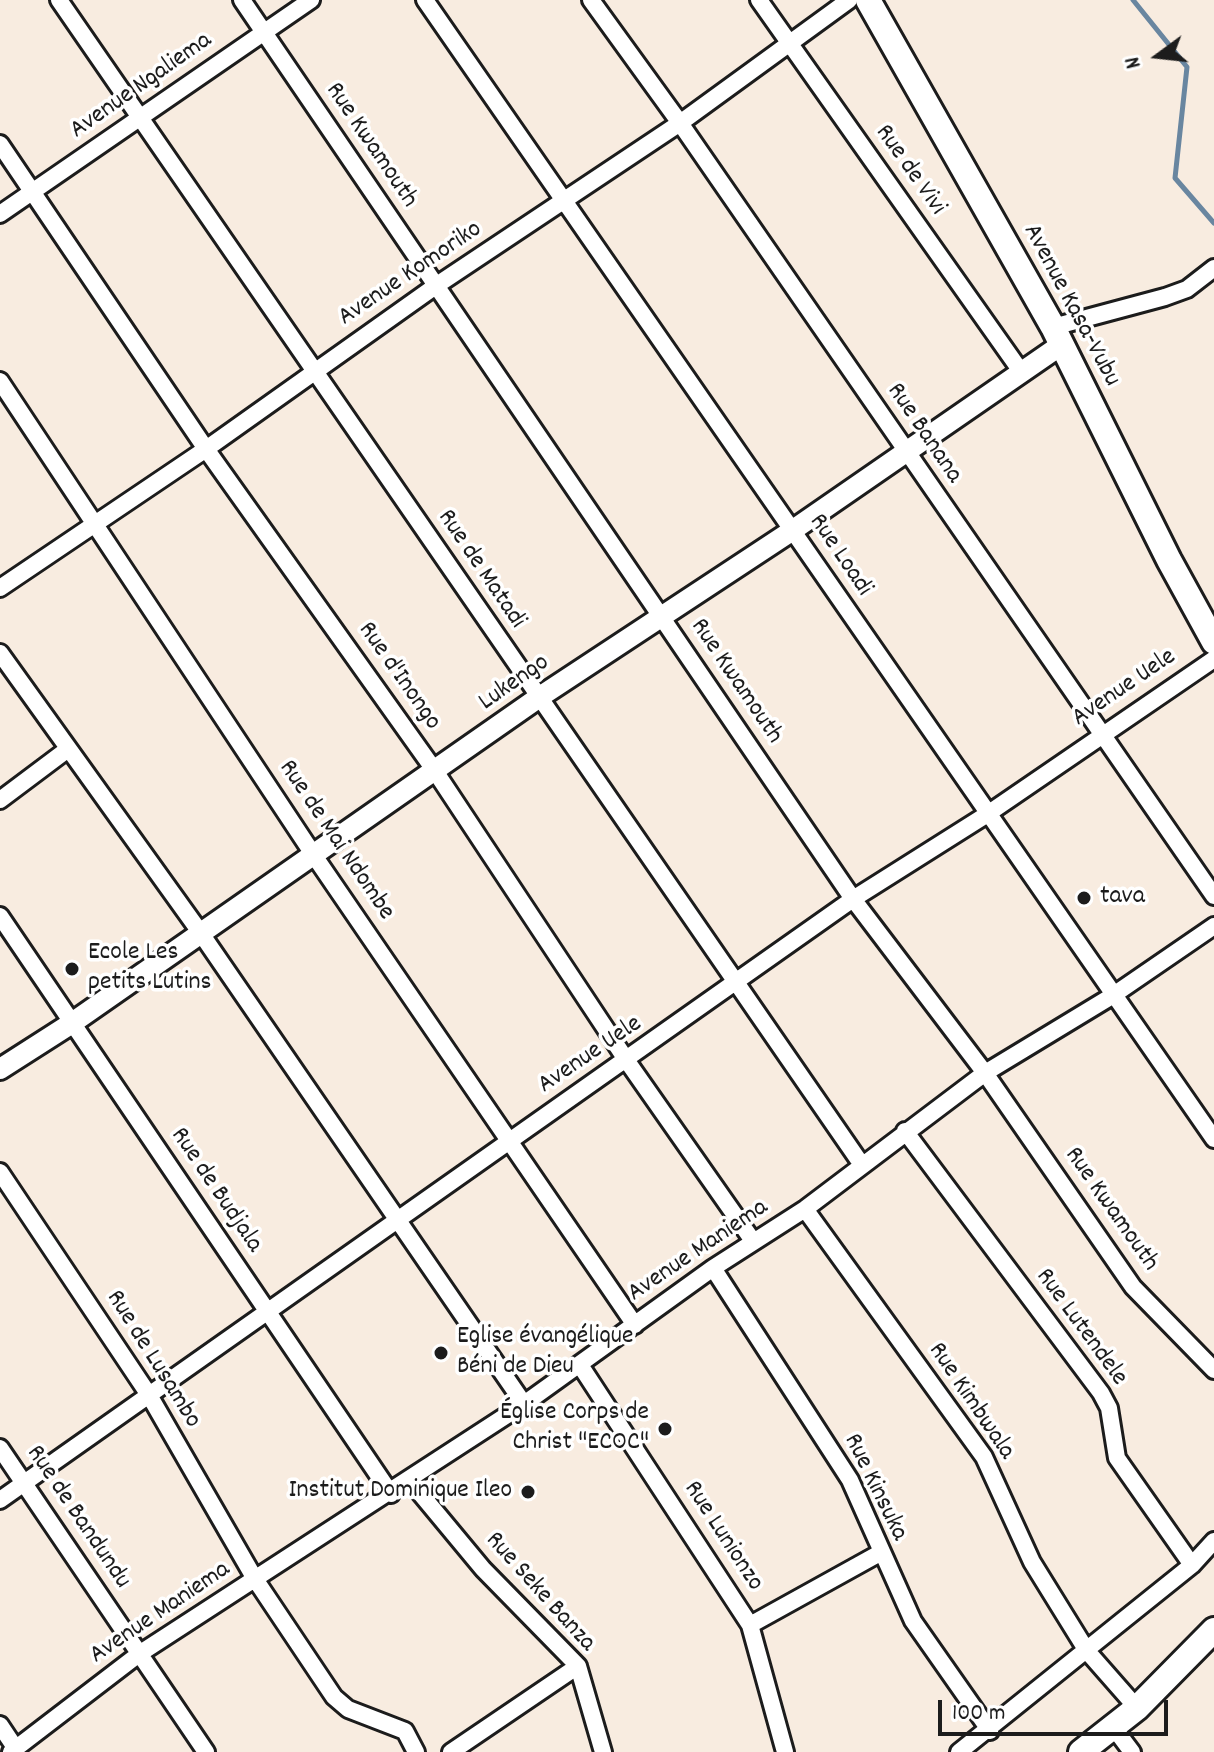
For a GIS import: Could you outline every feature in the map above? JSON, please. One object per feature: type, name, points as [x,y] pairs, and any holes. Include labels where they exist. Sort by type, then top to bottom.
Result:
[{"type":"main road","name":"Avenue Kasa-Vubu","points":[[868,0],[1057,336],[1169,560],[1214,642]]},
{"type":"main road","points":[[1081,1752],[1137,1708],[1214,1630]]},
{"type":"street","name":"Rue de Matadi","points":[[59,0],[862,1165]]},
{"type":"street","name":"Rue Kwamouth","points":[[242,0],[853,899],[985,1073],[1133,1287],[1214,1370]]},
{"type":"street","name":"Avenue Ngaliema","points":[[0,214],[311,0]]},
{"type":"street","name":"Rue Loadi","points":[[425,0],[566,200],[986,815],[1214,1139]]},
{"type":"street","name":"Rue Banana","points":[[591,0],[680,123],[1214,896]]},
{"type":"street","name":"Rue de Vivi","points":[[759,0],[1020,370]]},
{"type":"street","name":"Avenue Komoriko","points":[[0,588],[95,521],[206,449],[437,285],[680,123],[849,0]]},
{"type":"street","name":"Rue d'Inongo","points":[[0,144],[206,449],[435,771],[627,1061],[753,1241]]},
{"type":"street","points":[[1057,336],[1187,289],[1214,268]]},
{"type":"street","name":"Lukengo","points":[[0,1069],[72,1023],[538,698],[793,530],[1020,370],[1057,336]]},
{"type":"street","name":"Rue de Mai Ndombe","points":[[0,381],[313,854],[635,1325]]},
{"type":"street","points":[[0,653],[200,932],[524,1404]]},
{"type":"street","name":"Avenue Uele","points":[[0,1500],[853,899],[986,815],[1214,659]]},
{"type":"street","points":[[0,800],[68,749]]},
{"type":"street","name":"Rue de Budjala","points":[[0,916],[391,1494]]},
{"type":"street","name":"Avenue Maniema","points":[[14,1750],[139,1654],[391,1494],[580,1365],[713,1268],[805,1209],[985,1073],[1112,996],[1214,926]]},
{"type":"street","name":"Rue Lutendele","points":[[905,1131],[1101,1393],[1109,1408],[1117,1458],[1192,1565]]},
{"type":"street","name":"Rue de Lusambo","points":[[0,1172],[149,1395],[255,1579],[340,1704],[398,1726],[412,1740],[416,1752]]},
{"type":"street","name":"Rue Kimbwala","points":[[805,1209],[984,1457],[1032,1562],[1087,1651],[1137,1708]]},
{"type":"street","name":"Rue Kinsuka","points":[[713,1268],[845,1471],[913,1621],[990,1731]]},
{"type":"street","name":"Rue Lunionzo","points":[[580,1365],[750,1625],[785,1752]]},
{"type":"street","name":"Rue de Bandundu","points":[[0,1448],[206,1752]]},
{"type":"street","name":"Rue Seke Banza","points":[[410,1481],[483,1569],[578,1666],[603,1752]]},
{"type":"street","points":[[959,1752],[990,1731],[1192,1565],[1214,1541]]},
{"type":"street","points":[[750,1625],[880,1553]]},
{"type":"street","points":[[451,1752],[471,1746],[578,1666]]},
{"type":"street","points":[[0,1725],[14,1750]]},
{"type":"street","points":[[1111,1726],[1132,1752]]},
{"type":"waterway","points":[[1133,0],[1187,67],[1175,178],[1214,223]]},
{"type":"place","name":"tava","points":[[1084,898]]},
{"type":"place","name":"Ecole Les petits Lutins","points":[[72,969]]},
{"type":"place","name":"Eglise évangélique Béni de Dieu","points":[[441,1353]]},
{"type":"place","name":"Église Corps de Christ \"ECOC\"","points":[[665,1429]]},
{"type":"place","name":"Institut Dominique Ileo","points":[[528,1492]]}]
